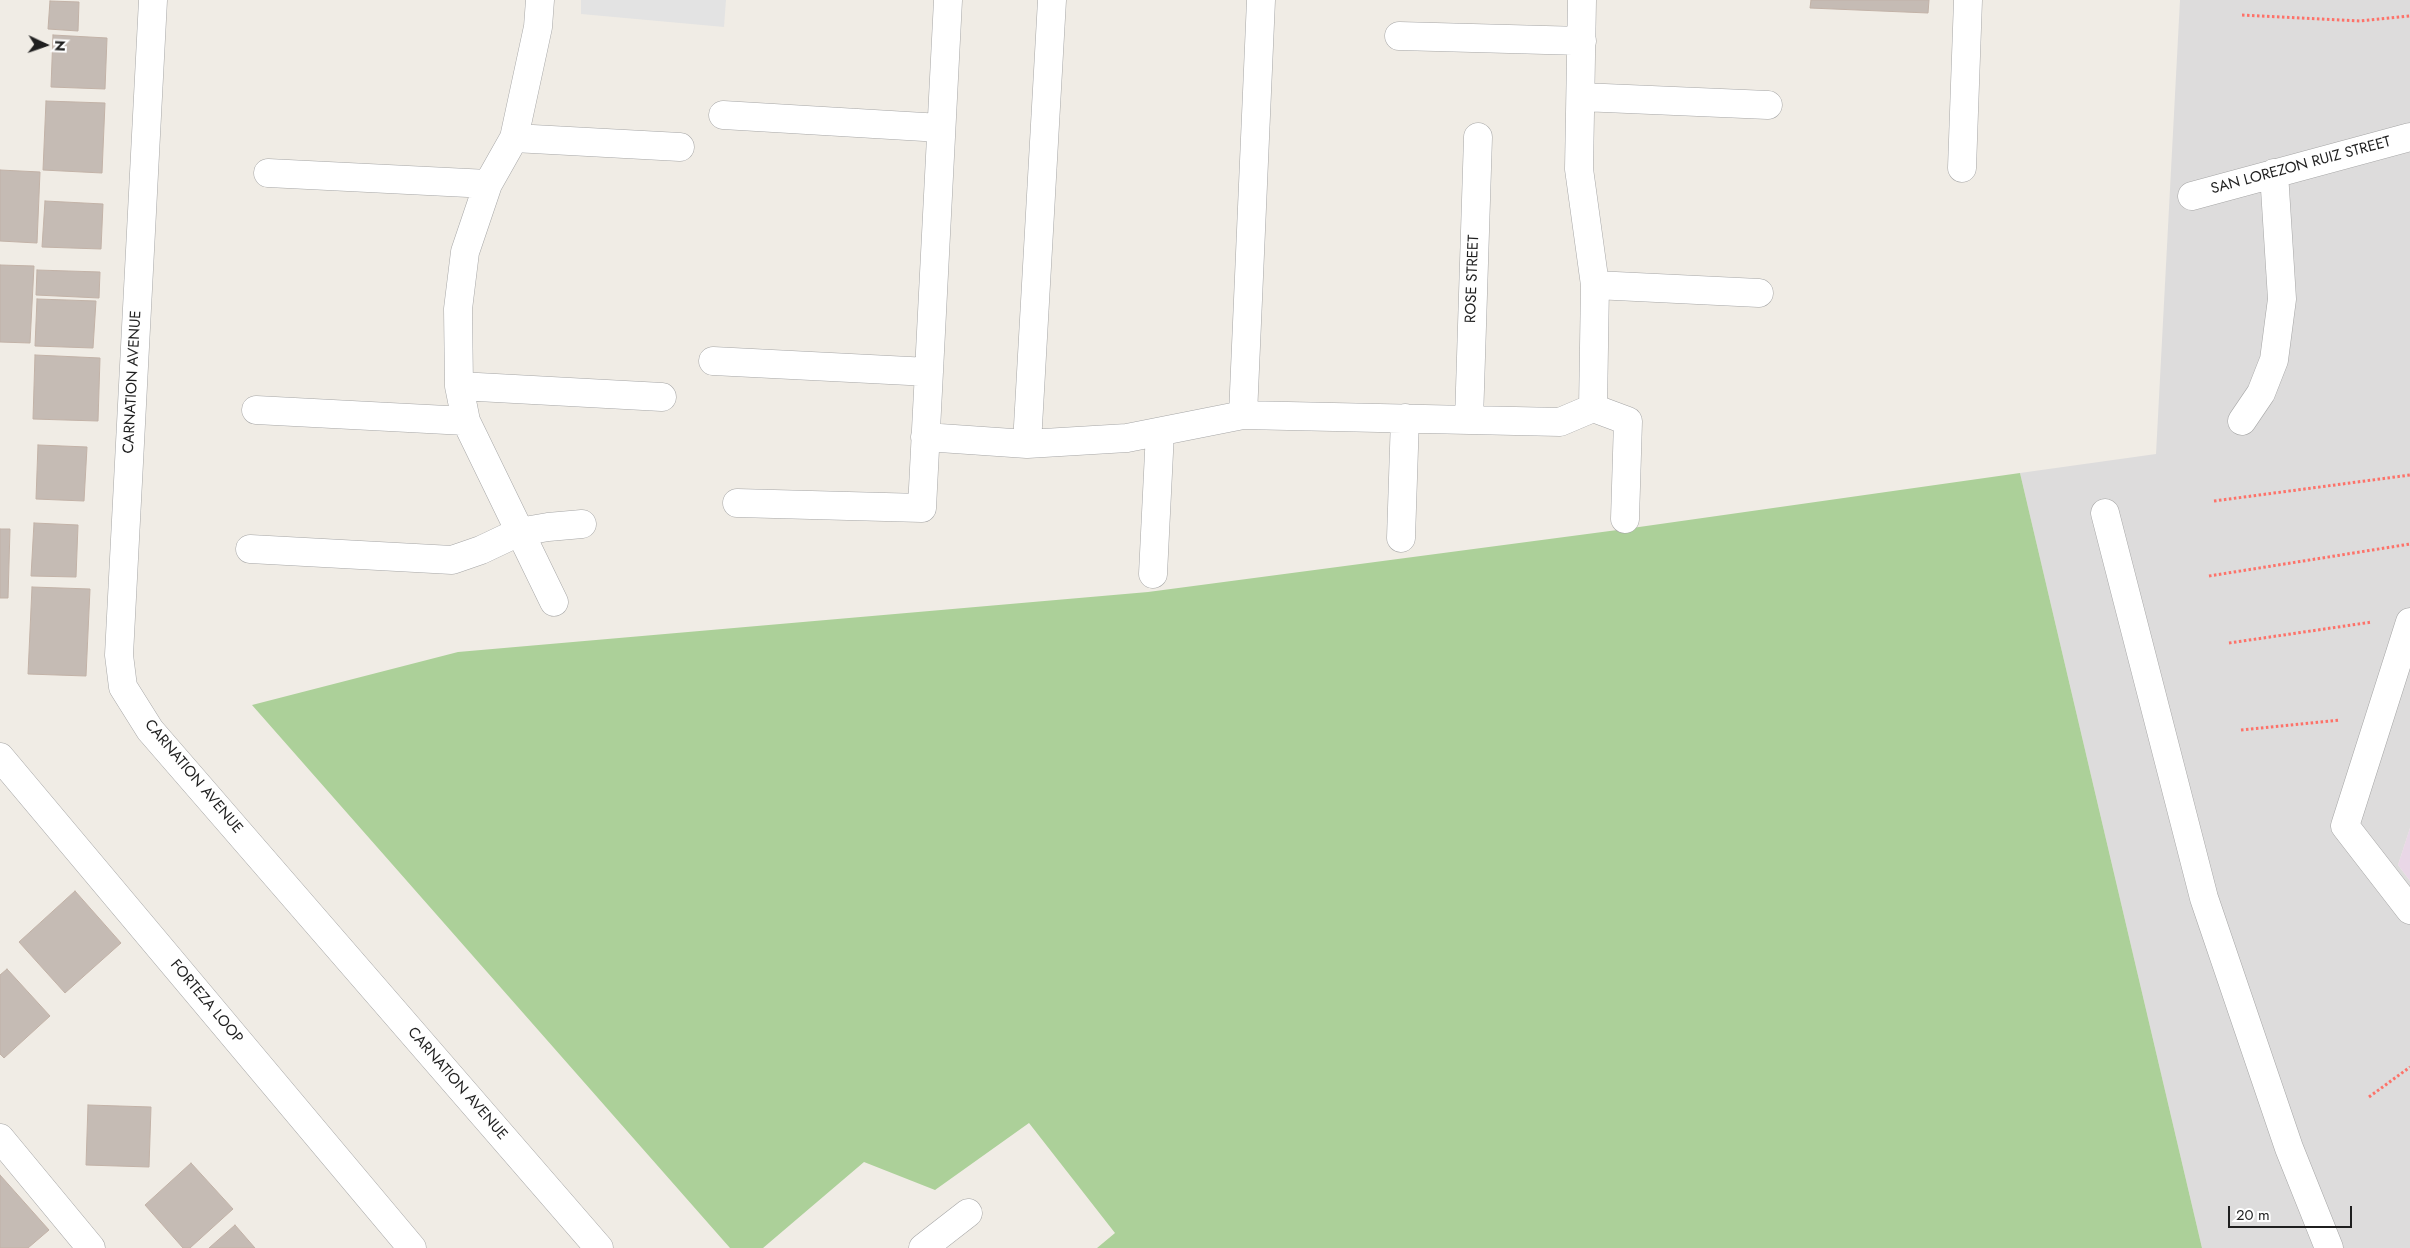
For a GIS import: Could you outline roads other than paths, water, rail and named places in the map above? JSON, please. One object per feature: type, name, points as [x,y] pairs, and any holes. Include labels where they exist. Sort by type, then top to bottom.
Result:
[{"type":"street","name":"CARNATION AVENUE","points":[[153,0],[119,655],[123,687],[150,730],[599,1248]]},
{"type":"street","points":[[540,0],[538,27],[514,138],[488,184],[465,252],[458,309],[459,386],[466,421],[554,602]]},
{"type":"street","points":[[736,503],[922,508],[948,0]]},
{"type":"street","points":[[1027,444],[1052,0]]},
{"type":"street","points":[[1243,415],[1261,0]]},
{"type":"street","points":[[1582,0],[1579,169],[1595,285],[1593,408]]},
{"type":"street","points":[[1962,168],[1968,0]]},
{"type":"street","points":[[1399,36],[1582,41]]},
{"type":"street","points":[[1581,97],[1768,105]]},
{"type":"street","points":[[723,115],[942,128]]},
{"type":"street","name":"SAN LOREZON RUIZ STREET","points":[[2192,196],[2410,136]]},
{"type":"street","points":[[514,138],[680,147]]},
{"type":"street","name":"ROSE STREET","points":[[1469,420],[1478,138]]},
{"type":"street","points":[[268,173],[488,184]]},
{"type":"street","points":[[2242,422],[2261,393],[2274,360],[2282,299],[2274,173]]},
{"type":"street","points":[[1595,285],[1759,293]]},
{"type":"street","points":[[713,361],[929,372]]},
{"type":"street","points":[[459,386],[662,398]]},
{"type":"street","points":[[925,437],[1027,444],[1127,438],[1243,415],[1560,422],[1593,408],[1628,421],[1625,519]]},
{"type":"street","points":[[256,410],[466,421]]},
{"type":"street","points":[[1401,538],[1405,418]]},
{"type":"street","points":[[1153,574],[1160,432]]},
{"type":"street","points":[[2105,512],[2204,898],[2289,1148],[2329,1248]]},
{"type":"street","points":[[250,549],[452,560],[482,550],[519,532],[548,526],[582,524]]},
{"type":"street","points":[[2410,622],[2345,826],[2410,910]]},
{"type":"street","name":"FORTEZA LOOP","points":[[0,757],[412,1248]]},
{"type":"street","points":[[0,1138],[91,1248]]},
{"type":"street","points":[[923,1248],[968,1213]]}]
